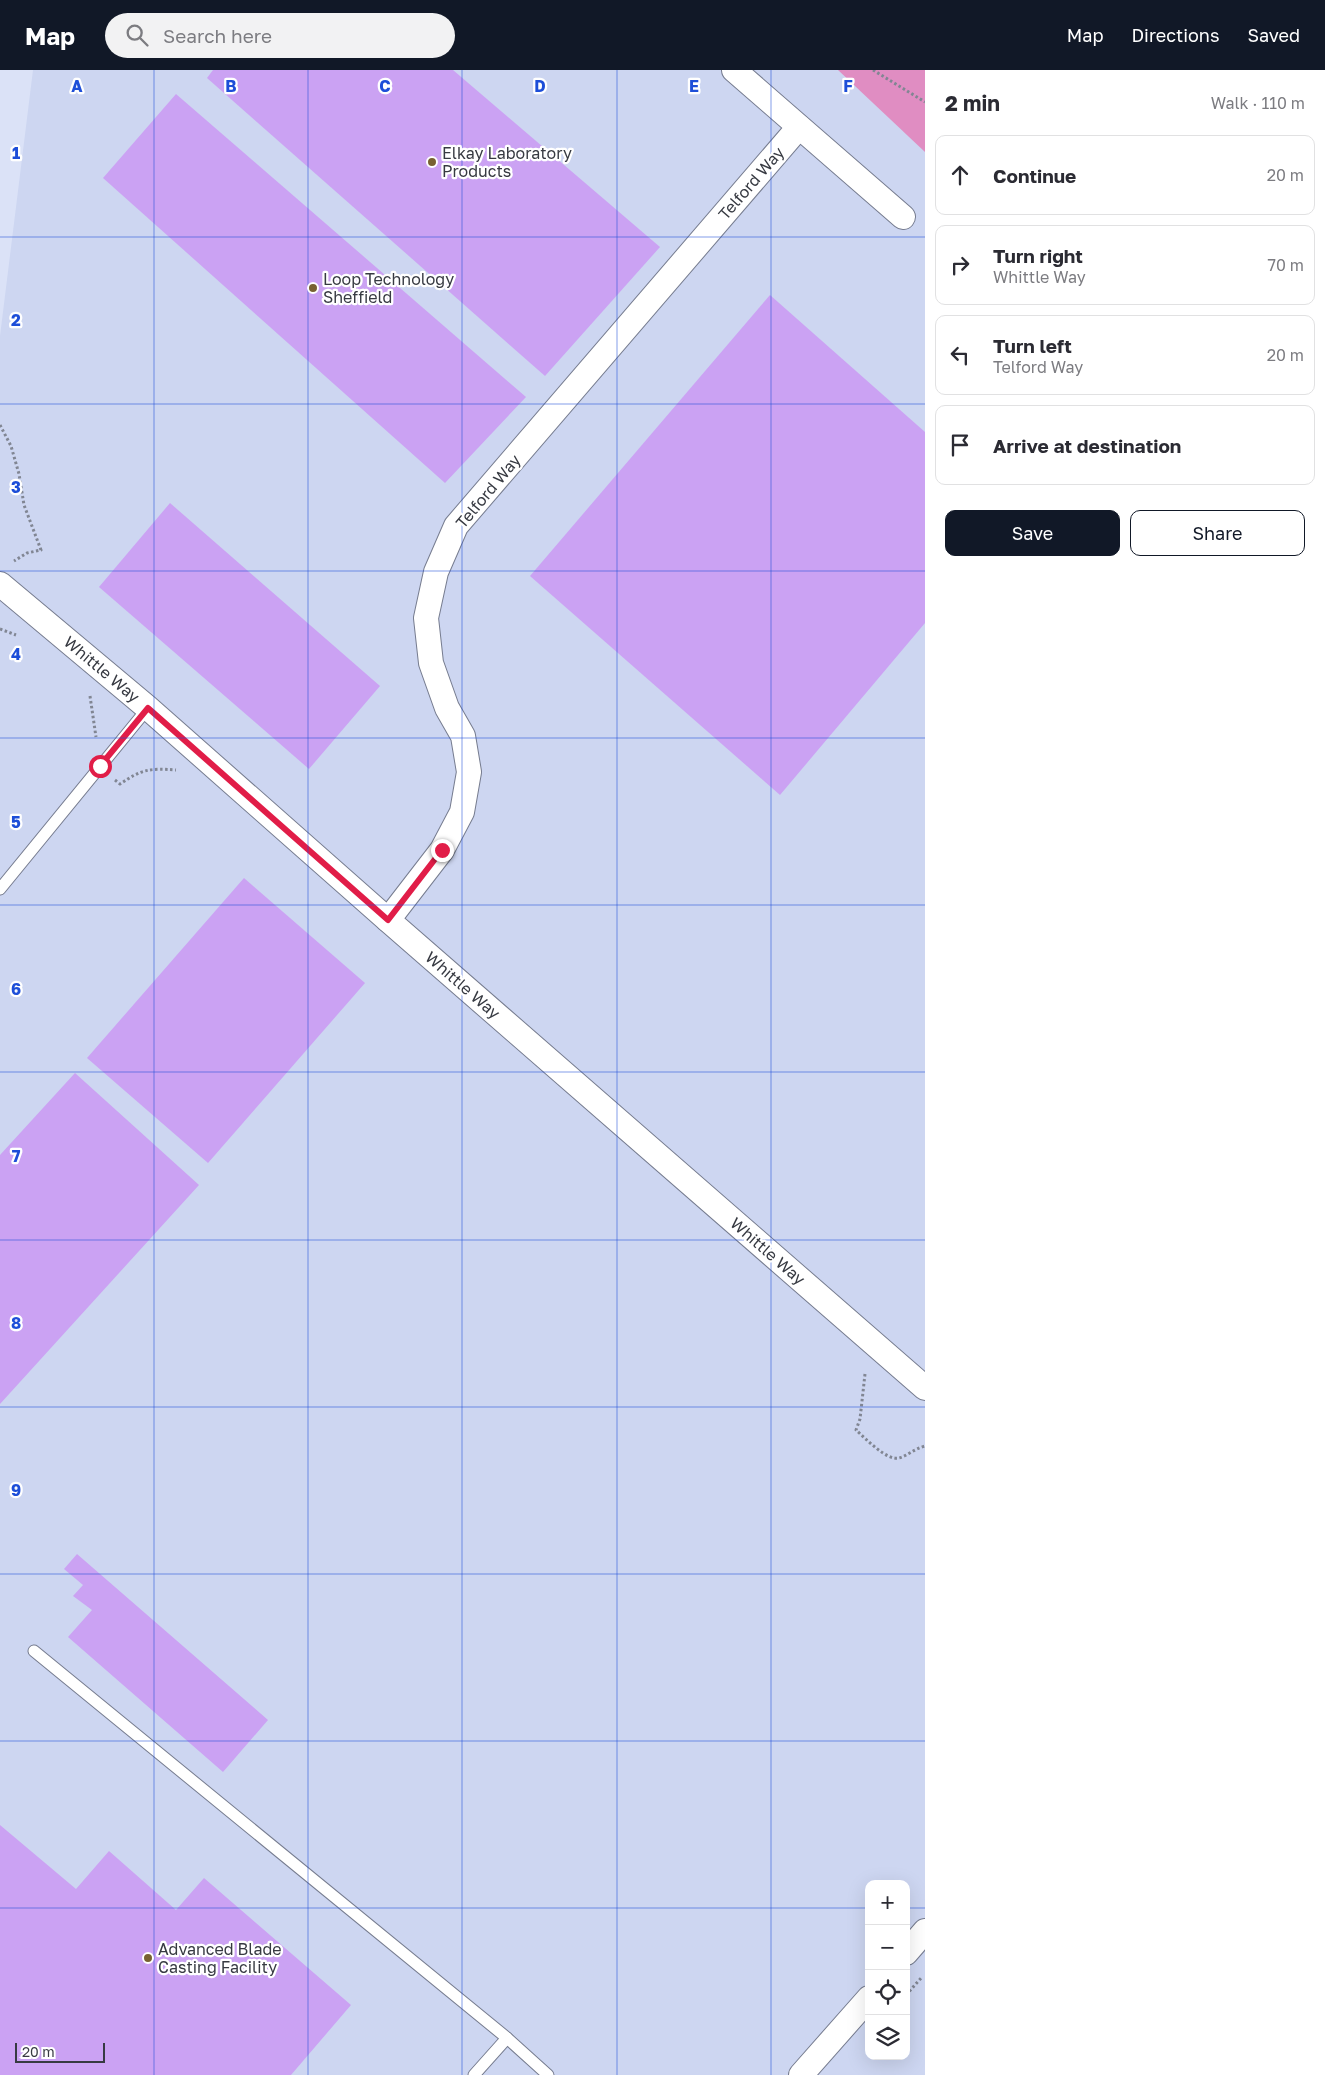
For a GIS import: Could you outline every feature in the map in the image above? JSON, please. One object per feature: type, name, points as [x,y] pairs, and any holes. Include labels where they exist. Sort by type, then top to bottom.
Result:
[{"type":"street","points":[[734,70],[903,216]]},
{"type":"street","name":"Telford Way","points":[[388,920],[442,850],[462,812],[469,772],[463,736],[447,708],[431,663],[426,618],[436,572],[456,526],[799,126]]},
{"type":"street","name":"Whittle Way","points":[[3,575],[148,708],[388,920],[925,1388]]},
{"type":"street","points":[[910,1949],[925,1931]]},
{"type":"street","points":[[801,2075],[865,2003]]},
{"type":"lane","points":[[0,890],[148,708]]},
{"type":"lane","points":[[34,1651],[507,2038],[548,2075]]},
{"type":"lane","points":[[474,2075],[507,2038]]},
{"type":"path","points":[[873,70],[925,102]]},
{"type":"path","points":[[0,425],[11,446],[19,474],[24,505],[41,550],[28,553],[3,575]]},
{"type":"path","points":[[910,1990],[925,1973]]},
{"type":"shaded area","points":[[33,70],[925,70],[925,2075],[0,2075],[0,336]]},
{"type":"shaded area","points":[[838,70],[925,70],[925,152]]},
{"type":"building","name":"Elkay Laboratory Products","points":[[213,70],[453,70],[660,247],[545,376],[207,78]]},
{"type":"building","name":"Loop Technology Sheffield","points":[[176,94],[526,397],[445,483],[103,178]]},
{"type":"building","points":[[770,295],[925,432],[925,623],[780,795],[530,576]]},
{"type":"building","points":[[170,503],[380,686],[309,769],[99,587]]},
{"type":"building","points":[[244,878],[365,983],[208,1163],[87,1058]]},
{"type":"building","points":[[75,1073],[199,1185],[0,1404],[0,1155]]},
{"type":"building","points":[[77,1554],[268,1720],[223,1772],[68,1637],[92,1610],[73,1596],[83,1585],[64,1569]]},
{"type":"building","name":"Advanced Blade Casting Facility","points":[[0,1825],[76,1889],[109,1851],[176,1910],[204,1878],[351,2005],[291,2075],[0,2075]]},
{"type":"place","name":"Elkay Laboratory Products","points":[[432,162]]},
{"type":"place","name":"Loop Technology Sheffield","points":[[313,288]]},
{"type":"place","name":"Advanced Blade Casting Facility","points":[[148,1958]]},
{"type":"route","points":[[100,766],[148,708],[388,920],[442,850]]}]
